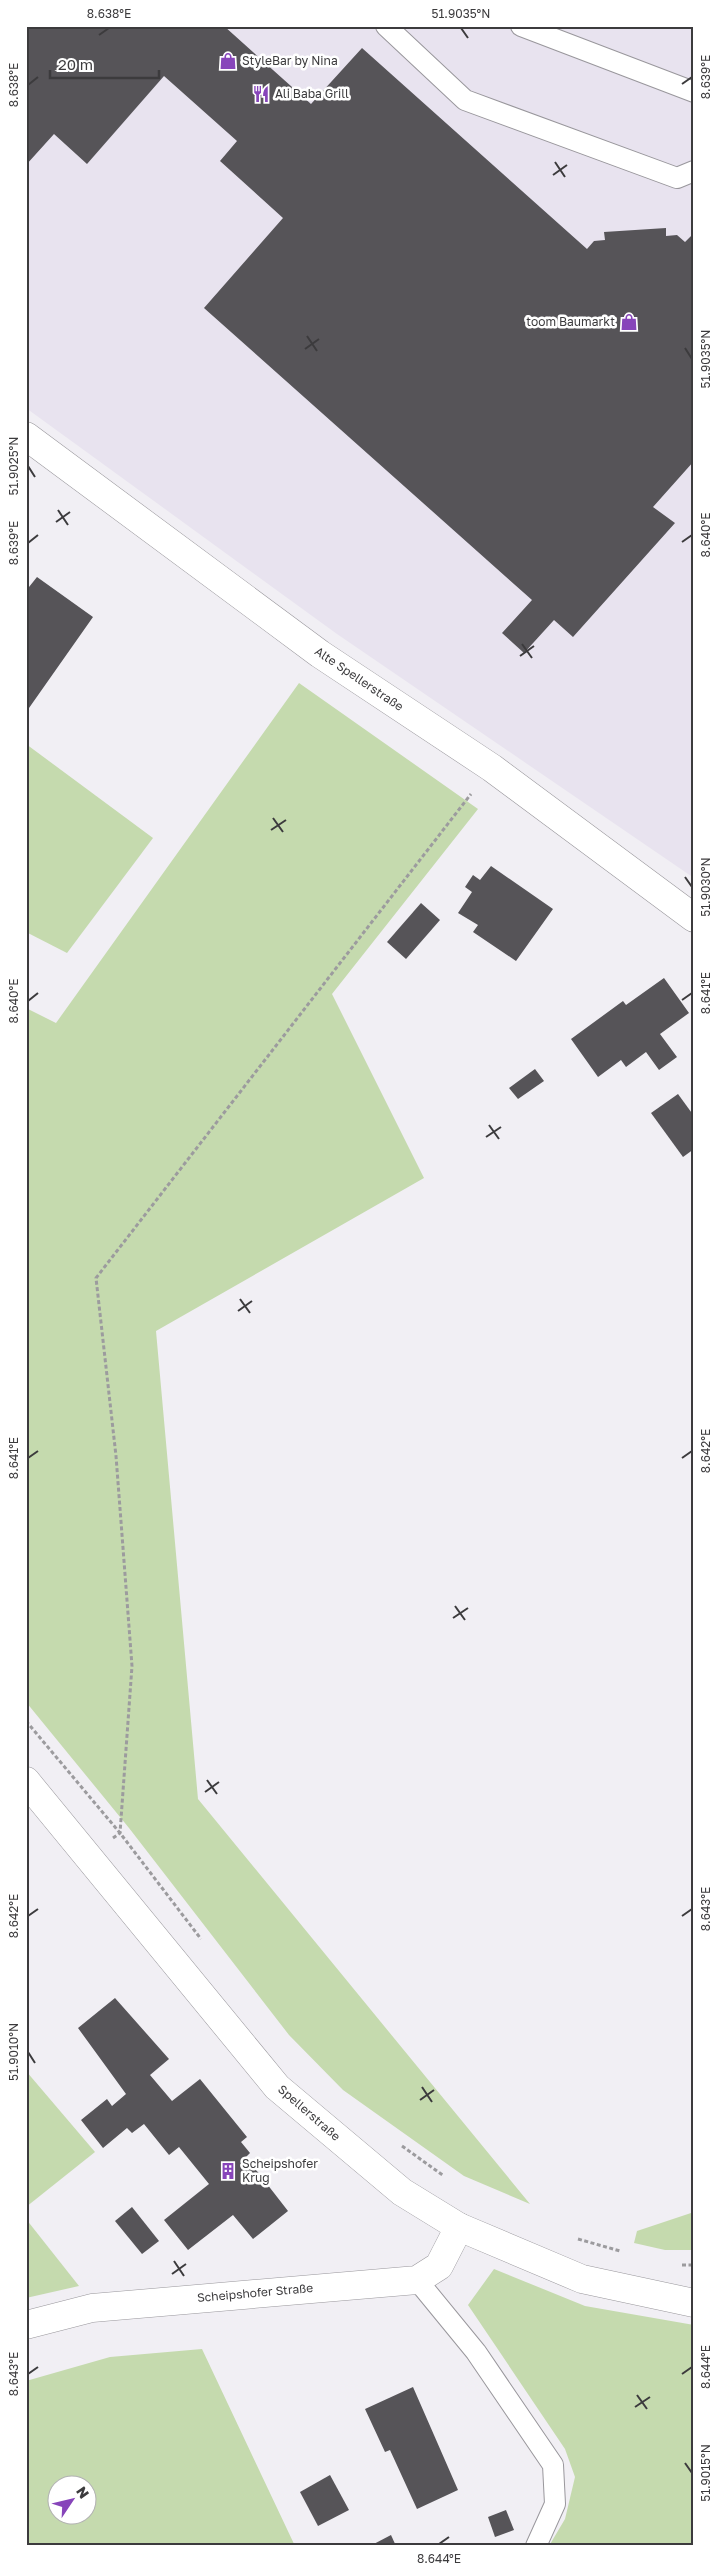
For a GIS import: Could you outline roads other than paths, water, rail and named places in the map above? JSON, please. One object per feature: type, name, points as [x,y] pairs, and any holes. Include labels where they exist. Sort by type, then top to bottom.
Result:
[{"type":"street","name":"Alte Spellerstraße","points":[[26,436],[320,654],[492,768],[694,918]]},
{"type":"street","name":"Spellerstraße","points":[[26,1781],[277,2087],[402,2192],[459,2227],[582,2279],[694,2303]]},
{"type":"street","name":"Scheipshofer Straße","points":[[26,2325],[92,2308],[417,2280],[439,2266],[459,2227]]},
{"type":"lane","points":[[386,26],[465,100],[676,178],[694,171]]},
{"type":"lane","points":[[521,26],[694,92]]},
{"type":"lane","points":[[417,2280],[476,2352],[553,2465],[554,2504],[536,2546]]},
{"type":"place","name":"StyleBar by Nina","points":[[228,61]]},
{"type":"place","name":"Ali Baba Grill","points":[[261,94]]},
{"type":"place","name":"toom Baumarkt","points":[[629,322]]},
{"type":"place","name":"Scheipshofer Krug","points":[[228,2171]]}]
